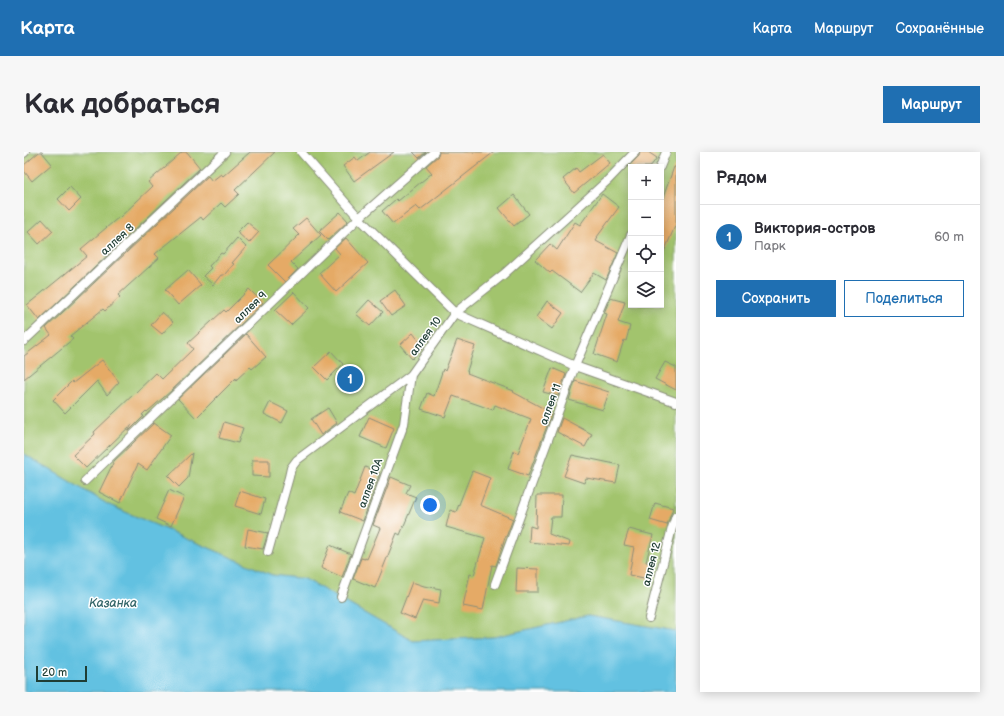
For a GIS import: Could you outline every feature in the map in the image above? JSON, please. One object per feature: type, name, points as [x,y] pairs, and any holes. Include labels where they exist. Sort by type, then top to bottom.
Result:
[{"type":"lane","name":"аллея 8","points":[[24,341],[225,152]]},
{"type":"lane","points":[[301,152],[359,218],[455,313],[575,366],[676,402]]},
{"type":"lane","name":"аллея 9","points":[[85,481],[359,218],[434,152]]},
{"type":"lane","name":"аллея 10","points":[[268,552],[291,468],[297,460],[410,375],[455,313],[504,274],[602,186],[635,152]]},
{"type":"lane","points":[[661,164],[666,152]]},
{"type":"lane","name":"аллея 11","points":[[495,584],[575,366],[631,236]]},
{"type":"lane","name":"аллея 10А","points":[[341,597],[404,424],[410,375]]},
{"type":"lane","name":"аллея 12","points":[[649,618],[676,516]]},
{"type":"green space","points":[[24,152],[676,152],[676,631],[588,616],[494,637],[413,641],[305,579],[272,575],[109,505],[24,454]]},
{"type":"water","name":"Казанка","points":[[24,454],[109,505],[272,575],[305,579],[413,641],[494,637],[588,616],[676,631],[676,692],[24,692]]},
{"type":"building","points":[[39,152],[42,152],[52,164],[32,181],[24,171],[24,165]]},
{"type":"building","points":[[182,152],[187,152],[200,168],[39,320],[27,305],[87,256],[81,249],[119,218],[152,187],[148,182]]},
{"type":"building","points":[[250,152],[275,152],[235,190],[239,194],[225,207],[221,203],[203,220],[201,217],[155,254],[159,258],[118,295],[120,297],[105,311],[103,309],[70,336],[73,339],[24,379],[24,356],[51,335],[46,328],[208,176],[212,181],[221,174],[223,176]]},
{"type":"building","points":[[370,152],[394,152],[354,181],[343,166],[355,157],[358,161]]},
{"type":"building","points":[[413,152],[426,152],[419,158]]},
{"type":"building","points":[[439,152],[494,152],[420,210],[416,206],[393,224],[382,211],[396,199],[398,201],[432,173],[426,166],[438,156]]},
{"type":"building","points":[[640,152],[648,152],[657,158],[652,164],[631,164],[639,156]]},
{"type":"building","points":[[603,154],[610,163],[574,193],[563,179],[576,168],[579,172]]},
{"type":"building","points":[[674,167],[676,167],[676,224],[664,252],[664,200],[664,195]]},
{"type":"building","points":[[70,187],[81,199],[69,211],[58,199]]},
{"type":"building","points":[[602,194],[619,207],[597,237],[598,238],[596,241],[618,253],[606,280],[594,273],[580,292],[552,271],[550,273],[535,260],[550,244],[557,250],[575,222],[580,225]]},
{"type":"building","points":[[514,195],[529,214],[514,226],[499,208]]},
{"type":"building","points":[[340,212],[348,221],[328,240],[319,231]]},
{"type":"building","points":[[306,218],[321,235],[291,262],[298,269],[285,282],[268,265],[299,235],[293,229]]},
{"type":"building","points":[[42,219],[53,231],[39,244],[28,232]]},
{"type":"building","points":[[247,222],[259,232],[249,243],[237,232]]},
{"type":"building","points":[[237,238],[246,247],[232,263],[234,264],[224,275],[221,275],[213,285],[203,276],[211,268],[209,266],[221,253],[223,254]]},
{"type":"building","points":[[346,238],[368,263],[336,292],[319,273],[340,254],[335,248]]},
{"type":"building","points":[[188,270],[201,285],[178,305],[165,290]]},
{"type":"building","points":[[249,289],[263,303],[171,391],[147,412],[146,411],[142,415],[144,416],[128,432],[132,424],[86,468],[73,455],[95,434],[94,432],[156,373],[162,379],[193,349],[188,343],[224,310],[226,312]]},
{"type":"building","points":[[395,290],[406,306],[391,316],[380,301]]},
{"type":"building","points":[[294,292],[309,308],[291,325],[275,310]]},
{"type":"building","points":[[610,298],[625,302],[618,322],[630,326],[626,341],[624,340],[617,362],[594,354],[607,314],[604,313]]},
{"type":"building","points":[[369,300],[383,312],[370,326],[356,314]]},
{"type":"building","points":[[547,301],[563,313],[552,329],[536,317]]},
{"type":"building","points":[[162,312],[173,322],[162,334],[151,325]]},
{"type":"building","points":[[413,333],[424,347],[412,359],[400,345]]},
{"type":"building","points":[[246,334],[266,357],[252,369],[250,367],[236,380],[236,378],[196,418],[178,399]]},
{"type":"building","points":[[457,340],[475,346],[467,373],[514,391],[513,392],[552,413],[528,476],[508,469],[514,451],[518,453],[531,419],[495,405],[493,410],[453,396],[445,417],[421,409],[427,393],[434,396],[443,369],[445,371]]},
{"type":"building","points":[[331,351],[343,364],[327,380],[314,367]]},
{"type":"building","points":[[102,360],[119,382],[107,395],[97,381],[65,413],[53,400],[72,381],[73,383]]},
{"type":"building","points":[[665,362],[676,367],[676,390],[655,379]]},
{"type":"building","points":[[552,368],[566,374],[558,396],[543,392]]},
{"type":"building","points":[[575,381],[609,392],[603,410],[569,400]]},
{"type":"building","points":[[270,402],[288,411],[282,423],[264,414]]},
{"type":"building","points":[[328,408],[337,423],[321,435],[311,419]]},
{"type":"building","points":[[369,417],[394,428],[386,448],[360,437]]},
{"type":"building","points":[[562,418],[592,434],[585,447],[557,432]]},
{"type":"building","points":[[224,422],[243,428],[238,443],[219,438]]},
{"type":"building","points":[[154,423],[171,435],[147,470],[138,464],[120,503],[99,492],[114,461]]},
{"type":"building","points":[[192,453],[188,478],[179,487],[168,476]]},
{"type":"building","points":[[572,455],[620,465],[616,483],[586,478],[584,483],[564,476]]},
{"type":"building","points":[[252,460],[269,460],[269,477],[252,476]]},
{"type":"building","points":[[365,467],[380,473],[363,521],[340,512],[348,493],[354,496]]},
{"type":"building","points":[[472,471],[490,478],[480,505],[513,519],[505,537],[496,566],[492,565],[483,610],[463,606],[470,574],[474,575],[485,538],[446,527],[450,510],[456,512]]},
{"type":"building","points":[[391,477],[410,485],[406,493],[416,497],[400,535],[397,533],[375,588],[353,579],[361,558],[367,559],[380,528],[373,525]]},
{"type":"building","points":[[169,490],[184,497],[171,526],[156,519]]},
{"type":"building","points":[[240,491],[265,499],[261,514],[235,506]]},
{"type":"building","points":[[537,495],[562,495],[561,517],[551,517],[549,534],[570,542],[569,546],[529,542],[530,526],[536,528]]},
{"type":"building","points":[[655,503],[673,508],[667,525],[650,520]]},
{"type":"building","points":[[248,529],[268,533],[263,549],[245,546]]},
{"type":"building","points":[[629,529],[653,535],[646,562],[652,563],[649,579],[629,575],[634,547],[624,545]]},
{"type":"building","points":[[330,545],[351,554],[342,577],[321,568]]},
{"type":"building","points":[[517,568],[538,569],[538,592],[516,592]]},
{"type":"building","points":[[412,582],[441,589],[439,603],[423,600],[415,619],[400,613]]},
{"type":"place","name":"Виктория-остров","points":[[350,379]]}]
